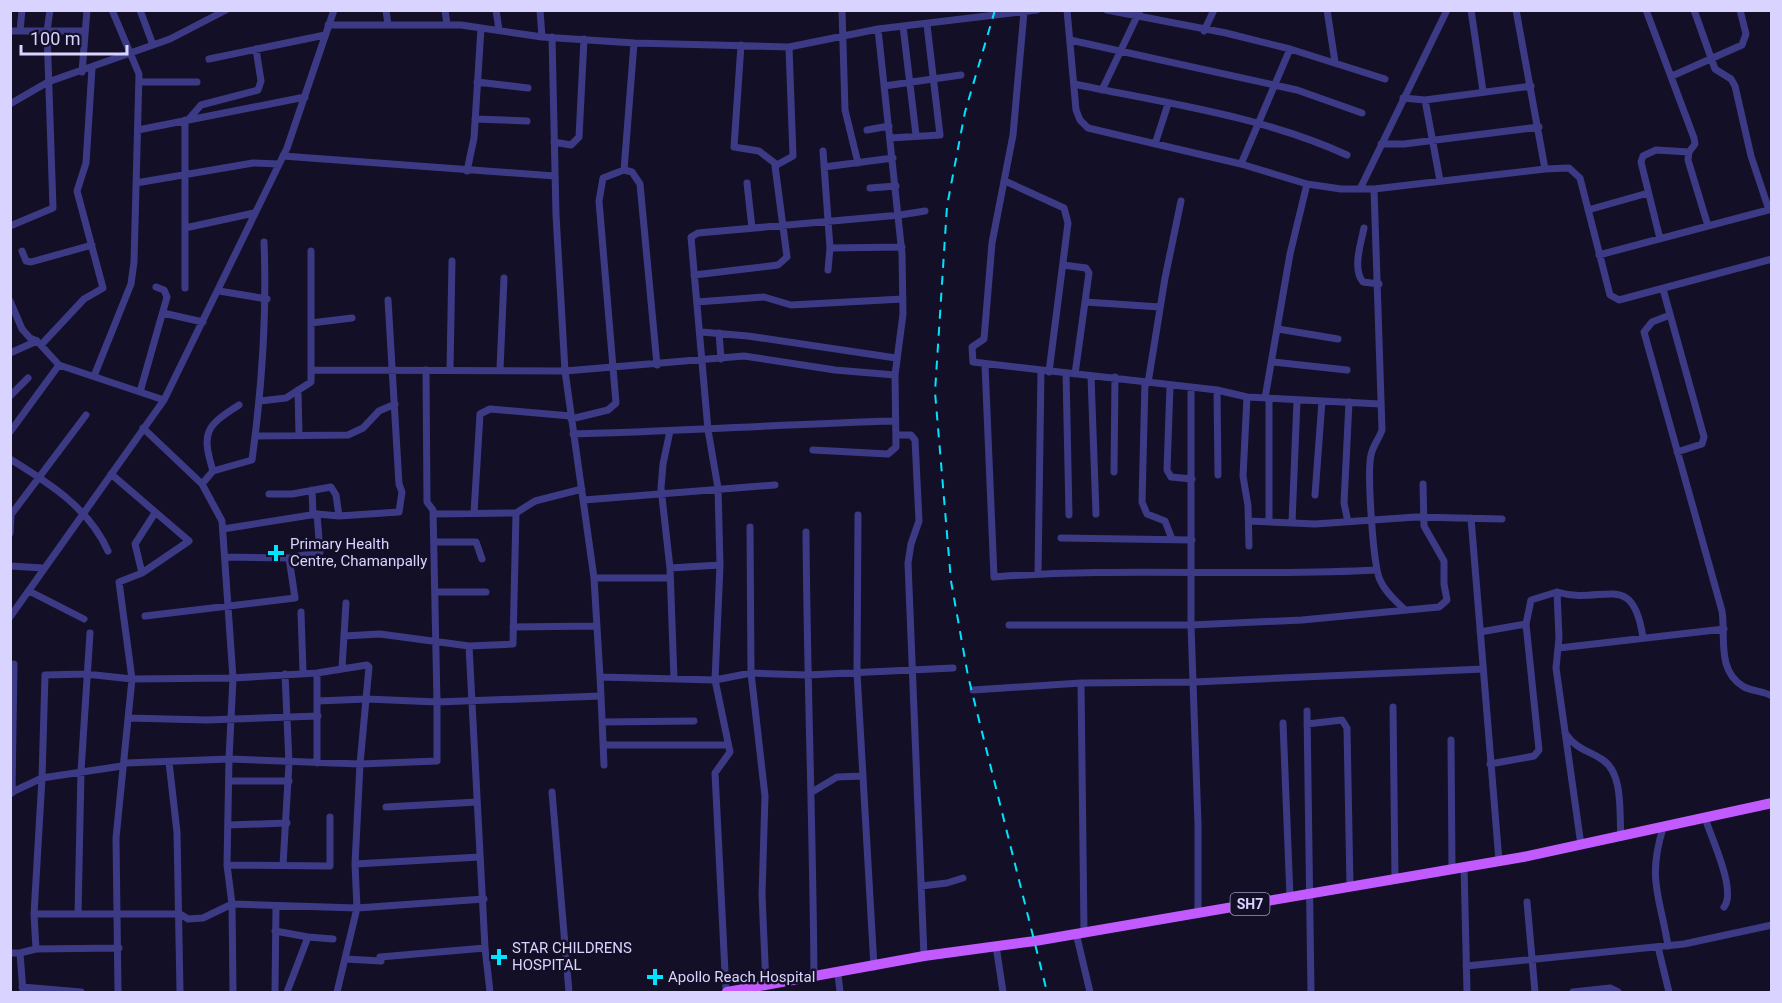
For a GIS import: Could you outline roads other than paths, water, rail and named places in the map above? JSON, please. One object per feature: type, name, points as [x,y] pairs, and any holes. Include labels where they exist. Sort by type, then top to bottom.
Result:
[{"type":"main road","name":"SH7","points":[[727,993],[766,985],[784,987],[814,978],[924,956],[1198,914],[1499,861],[1621,837],[1772,803]]},
{"type":"street","points":[[20,31],[22,10]]},
{"type":"street","points":[[10,226],[53,207],[47,31],[50,10]]},
{"type":"street","points":[[82,72],[87,10]]},
{"type":"street","points":[[94,376],[131,284],[136,183],[139,82],[131,53],[112,10]]},
{"type":"street","points":[[140,10],[153,45]]},
{"type":"street","points":[[10,104],[48,82],[82,72],[153,45],[226,10]]},
{"type":"street","points":[[11,616],[164,400],[283,156],[334,10]]},
{"type":"street","points":[[386,10],[388,25]]},
{"type":"street","points":[[446,10],[447,25]]},
{"type":"street","points":[[496,10],[499,30]]},
{"type":"street","points":[[540,10],[542,37]]},
{"type":"street","points":[[842,10],[845,110],[858,163]]},
{"type":"street","points":[[959,10],[960,20]]},
{"type":"street","points":[[328,25],[447,25],[542,37],[634,43],[789,47],[878,29],[927,25],[1037,10]]},
{"type":"street","points":[[1067,10],[1076,110],[1080,120],[1088,129],[1241,164],[1307,184],[1341,189],[1374,189],[1569,168],[1577,173],[1610,295],[1614,299],[1624,300],[1772,259]]},
{"type":"street","points":[[1107,10],[1138,14],[1204,31],[1226,33],[1335,62],[1385,79]]},
{"type":"street","points":[[1204,31],[1214,10]]},
{"type":"street","points":[[1327,10],[1335,62]]},
{"type":"street","points":[[1360,189],[1447,10]]},
{"type":"street","points":[[1471,10],[1483,91]]},
{"type":"street","points":[[1516,10],[1545,169]]},
{"type":"street","points":[[1646,10],[1694,138],[1695,144],[1689,152],[1689,164],[1708,226]]},
{"type":"street","points":[[1599,255],[1770,209],[1751,156],[1735,86],[1731,80],[1715,69],[1694,10]]},
{"type":"street","points":[[1672,76],[1742,45],[1746,40],[1740,10]]},
{"type":"street","points":[[1024,12],[1013,135],[992,243],[984,339],[972,347],[973,362],[1217,390],[1247,397],[1380,404]]},
{"type":"street","points":[[1102,90],[1138,14]]},
{"type":"street","points":[[890,138],[940,135],[927,25]]},
{"type":"street","points":[[903,26],[916,135]]},
{"type":"street","points":[[467,171],[475,119],[481,28]]},
{"type":"street","points":[[813,450],[888,454],[894,450],[897,435],[895,375],[903,299],[902,248],[878,29]]},
{"type":"street","points":[[10,31],[86,31]]},
{"type":"street","points":[[209,59],[325,35]]},
{"type":"street","points":[[552,37],[555,176],[565,371],[594,578],[604,765]]},
{"type":"street","points":[[554,142],[571,145],[579,137],[584,39]]},
{"type":"street","points":[[1070,40],[1309,93],[1362,113]]},
{"type":"street","points":[[624,170],[634,43]]},
{"type":"street","points":[[741,45],[734,147],[759,151],[776,164]]},
{"type":"street","points":[[776,164],[793,156],[789,47]]},
{"type":"street","points":[[185,288],[187,120],[201,105],[258,90],[261,81],[256,49]]},
{"type":"street","points":[[1241,164],[1256,124],[1290,49]]},
{"type":"street","points":[[10,353],[39,343],[84,298],[103,288],[77,191],[86,163],[92,68]]},
{"type":"street","points":[[884,86],[934,81],[961,75]]},
{"type":"street","points":[[139,82],[197,82]]},
{"type":"street","points":[[477,82],[528,88]]},
{"type":"street","points":[[1074,84],[1256,124],[1320,143],[1347,155]]},
{"type":"street","points":[[1403,98],[1425,100],[1531,86]]},
{"type":"street","points":[[138,130],[305,97]]},
{"type":"street","points":[[1425,100],[1434,138],[1440,181]]},
{"type":"street","points":[[1155,144],[1168,104]]},
{"type":"street","points":[[475,119],[527,121]]},
{"type":"street","points":[[867,130],[889,126]]},
{"type":"street","points":[[1381,144],[1404,144],[1434,138],[1539,127]]},
{"type":"street","points":[[1660,239],[1641,162],[1645,153],[1656,150],[1689,152]]},
{"type":"street","points":[[823,151],[829,221],[828,270]]},
{"type":"street","points":[[283,156],[555,176]]},
{"type":"street","points":[[824,167],[893,158]]},
{"type":"street","points":[[136,183],[254,163],[279,164]]},
{"type":"street","points":[[694,275],[783,263],[787,250],[775,171],[776,164]]},
{"type":"street","points":[[474,513],[480,414],[490,409],[571,417],[614,407],[617,392],[599,201],[603,178],[624,170],[632,171],[640,184],[657,364]]},
{"type":"street","points":[[1005,181],[1064,208],[1068,223],[1049,372]]},
{"type":"street","points":[[747,183],[752,228]]},
{"type":"street","points":[[1269,522],[1267,398],[1290,254],[1307,184]]},
{"type":"street","points":[[870,188],[896,186]]},
{"type":"street","points":[[1374,189],[1382,430],[1371,453],[1368,470],[1376,570],[1385,590],[1404,609]]},
{"type":"street","points":[[1588,210],[1648,193]]},
{"type":"street","points":[[1172,539],[1165,521],[1147,514],[1142,502],[1146,382],[1181,201]]},
{"type":"street","points":[[727,993],[715,773],[730,752],[716,680],[720,565],[718,488],[708,430],[704,361],[691,237],[698,233],[925,211]]},
{"type":"street","points":[[185,228],[254,213]]},
{"type":"street","points":[[1364,228],[1358,254],[1358,275],[1363,282],[1378,284]]},
{"type":"street","points":[[202,484],[213,471],[252,460],[260,401],[267,298],[264,242]]},
{"type":"street","points":[[21,251],[26,261],[31,262],[92,245]]},
{"type":"street","points":[[830,248],[902,248]]},
{"type":"street","points":[[260,401],[286,398],[311,382],[311,251]]},
{"type":"street","points":[[450,369],[452,261]]},
{"type":"street","points":[[1063,265],[1088,270],[1075,374]]},
{"type":"street","points":[[500,369],[504,278]]},
{"type":"street","points":[[141,392],[167,293],[156,287]]},
{"type":"street","points":[[1663,289],[1704,441],[1677,452]]},
{"type":"street","points":[[219,291],[267,298]]},
{"type":"street","points":[[697,303],[764,297],[791,305],[903,299]]},
{"type":"street","points":[[11,300],[22,329],[30,338],[39,343],[59,365],[164,400]]},
{"type":"street","points":[[223,529],[315,515],[339,516],[399,512],[402,492],[399,484],[388,300]]},
{"type":"street","points":[[1085,302],[1160,307]]},
{"type":"street","points":[[163,313],[203,322]]},
{"type":"street","points":[[1670,315],[1652,322],[1644,332],[1722,611],[1723,647],[1732,675],[1747,689],[1772,696]]},
{"type":"street","points":[[311,323],[352,318]]},
{"type":"street","points":[[1278,329],[1338,339]]},
{"type":"street","points":[[701,332],[896,358]]},
{"type":"street","points":[[719,333],[721,359]]},
{"type":"street","points":[[311,370],[565,371],[756,356],[835,370],[895,375]]},
{"type":"street","points":[[1273,362],[1347,370]]},
{"type":"street","points":[[10,432],[59,365]]},
{"type":"street","points":[[985,365],[994,577],[1038,573],[1192,574],[1376,570]]},
{"type":"street","points":[[14,664],[11,793],[42,778],[122,766],[126,763],[229,759],[360,764],[437,761],[434,542],[433,514],[427,502],[426,370]]},
{"type":"street","points":[[1038,573],[1041,371]]},
{"type":"street","points":[[1066,373],[1070,515]]},
{"type":"street","points":[[1091,376],[1096,514]]},
{"type":"street","points":[[1114,472],[1115,377]]},
{"type":"street","points":[[10,396],[28,378]]},
{"type":"street","points":[[1170,386],[1167,470],[1171,477],[1192,479]]},
{"type":"street","points":[[1191,387],[1191,625],[1198,824],[1198,914]]},
{"type":"street","points":[[298,390],[299,436]]},
{"type":"street","points":[[1217,390],[1218,475]]},
{"type":"street","points":[[1247,397],[1244,476],[1249,546]]},
{"type":"street","points":[[1292,522],[1297,400]]},
{"type":"street","points":[[1316,495],[1322,402]]},
{"type":"street","points":[[1348,522],[1344,503],[1349,402]]},
{"type":"street","points":[[255,436],[348,435],[363,428],[379,411],[395,404]]},
{"type":"street","points":[[213,471],[206,447],[206,435],[218,419],[239,405]]},
{"type":"street","points":[[10,533],[11,516],[86,415]]},
{"type":"street","points":[[573,434],[895,421]]},
{"type":"street","points":[[143,428],[202,484],[222,521],[233,678],[227,865],[232,904],[233,993]]},
{"type":"street","points":[[670,431],[663,464],[662,492],[670,568],[674,679]]},
{"type":"street","points":[[897,435],[911,435],[915,440],[919,521],[911,544],[909,563],[924,956]]},
{"type":"street","points":[[10,459],[41,478],[84,512],[100,531],[108,550]]},
{"type":"street","points":[[111,474],[189,541],[142,573],[120,582],[132,679],[116,838],[118,993]]},
{"type":"street","points":[[1009,625],[1191,625],[1302,620],[1439,607],[1447,600],[1444,561],[1426,532],[1423,518],[1423,484]]},
{"type":"street","points":[[584,500],[662,492],[775,485]]},
{"type":"street","points":[[269,494],[292,494],[331,487],[336,495],[339,516]]},
{"type":"street","points":[[433,514],[516,513],[535,501],[582,489]]},
{"type":"street","points":[[226,557],[289,558],[320,552],[312,490]]},
{"type":"street","points":[[142,573],[135,544],[155,513]]},
{"type":"street","points":[[344,636],[381,634],[469,646],[513,644],[516,513]]},
{"type":"street","points":[[858,515],[857,673],[874,967]]},
{"type":"street","points":[[1471,518],[1499,861]]},
{"type":"street","points":[[1249,521],[1502,519]]},
{"type":"street","points":[[750,527],[751,673],[765,796],[762,883],[766,985]]},
{"type":"street","points":[[806,532],[814,978]]},
{"type":"street","points":[[1061,538],[1192,540]]},
{"type":"street","points":[[434,542],[476,542],[482,559]]},
{"type":"street","points":[[145,616],[295,598],[289,558]]},
{"type":"street","points":[[670,568],[720,565]]},
{"type":"street","points":[[10,566],[43,568]]},
{"type":"street","points":[[594,578],[670,578]]},
{"type":"street","points":[[29,591],[84,618]]},
{"type":"street","points":[[435,592],[486,592]]},
{"type":"street","points":[[1490,764],[1534,756],[1539,750],[1526,624],[1532,600],[1557,592],[1577,595],[1621,595],[1629,599],[1638,610],[1643,639]]},
{"type":"street","points":[[1557,592],[1559,648],[1557,668],[1563,731],[1581,845]]},
{"type":"street","points":[[342,668],[346,603]]},
{"type":"street","points":[[301,612],[303,672]]},
{"type":"street","points":[[1480,632],[1526,624]]},
{"type":"street","points":[[513,627],[597,626]]},
{"type":"street","points":[[1559,648],[1724,629]]},
{"type":"street","points":[[78,914],[81,771],[90,633]]},
{"type":"street","points":[[469,646],[485,948],[490,993]]},
{"type":"street","points":[[36,949],[34,914],[45,675],[86,674],[132,679],[233,678],[303,672],[317,673],[367,664],[367,699],[360,764],[355,864],[357,908],[337,993]]},
{"type":"street","points":[[600,677],[716,680],[751,673],[807,675],[953,668]]},
{"type":"street","points":[[972,690],[1082,683],[1194,682],[1483,669]]},
{"type":"street","points":[[316,763],[317,673]]},
{"type":"street","points":[[283,865],[289,781],[285,674]]},
{"type":"street","points":[[1082,683],[1080,933],[1090,993]]},
{"type":"street","points":[[317,701],[367,699],[436,702],[601,696]]},
{"type":"street","points":[[1393,707],[1395,878]]},
{"type":"street","points":[[1307,711],[1311,993]]},
{"type":"street","points":[[128,718],[318,716]]},
{"type":"street","points":[[1307,724],[1342,720],[1347,728],[1350,886]]},
{"type":"street","points":[[603,722],[694,721]]},
{"type":"street","points":[[1283,723],[1290,897]]},
{"type":"street","points":[[1563,731],[1574,746],[1603,759],[1614,772],[1621,837]]},
{"type":"street","points":[[1451,740],[1467,993]]},
{"type":"street","points":[[604,745],[728,746]]},
{"type":"street","points":[[169,762],[177,832],[180,993]]},
{"type":"street","points":[[812,792],[837,777],[863,776]]},
{"type":"street","points":[[229,781],[289,781]]},
{"type":"street","points":[[552,792],[569,993]]},
{"type":"street","points":[[386,807],[477,802]]},
{"type":"street","points":[[227,865],[330,866],[330,817]]},
{"type":"street","points":[[1705,818],[1726,880],[1728,894],[1724,907]]},
{"type":"street","points":[[230,825],[287,823]]},
{"type":"street","points":[[1663,828],[1657,849],[1654,875],[1668,946]]},
{"type":"street","points":[[355,864],[480,857]]},
{"type":"street","points":[[921,886],[947,884],[963,878]]},
{"type":"street","points":[[34,914],[180,914],[188,919],[203,918],[232,904],[357,908],[484,899]]},
{"type":"street","points":[[1527,902],[1535,993]]},
{"type":"street","points":[[275,993],[276,906]]},
{"type":"street","points":[[1466,966],[1668,946],[1721,938],[1772,925]]},
{"type":"street","points":[[274,931],[333,939]]},
{"type":"street","points":[[286,993],[308,937]]},
{"type":"street","points":[[996,946],[1004,993]]},
{"type":"street","points":[[1658,947],[1669,993]]},
{"type":"street","points":[[10,953],[36,949],[119,948]]},
{"type":"street","points":[[345,959],[381,959],[485,948]]},
{"type":"street","points":[[20,953],[23,990],[81,993]]},
{"type":"street","points":[[838,974],[840,993]]},
{"type":"street","points":[[1574,993],[1610,988],[1618,993]]},
{"type":"railway","points":[[995,10],[965,112],[947,206],[935,392],[951,581],[968,676],[1047,992]]},
{"type":"place","name":"Primary Health Centre, Chamanpally","points":[[276,553]]},
{"type":"place","name":"STAR CHILDRENS HOSPITAL","points":[[499,957]]},
{"type":"place","name":"Apollo Reach Hospital","points":[[655,977]]}]
